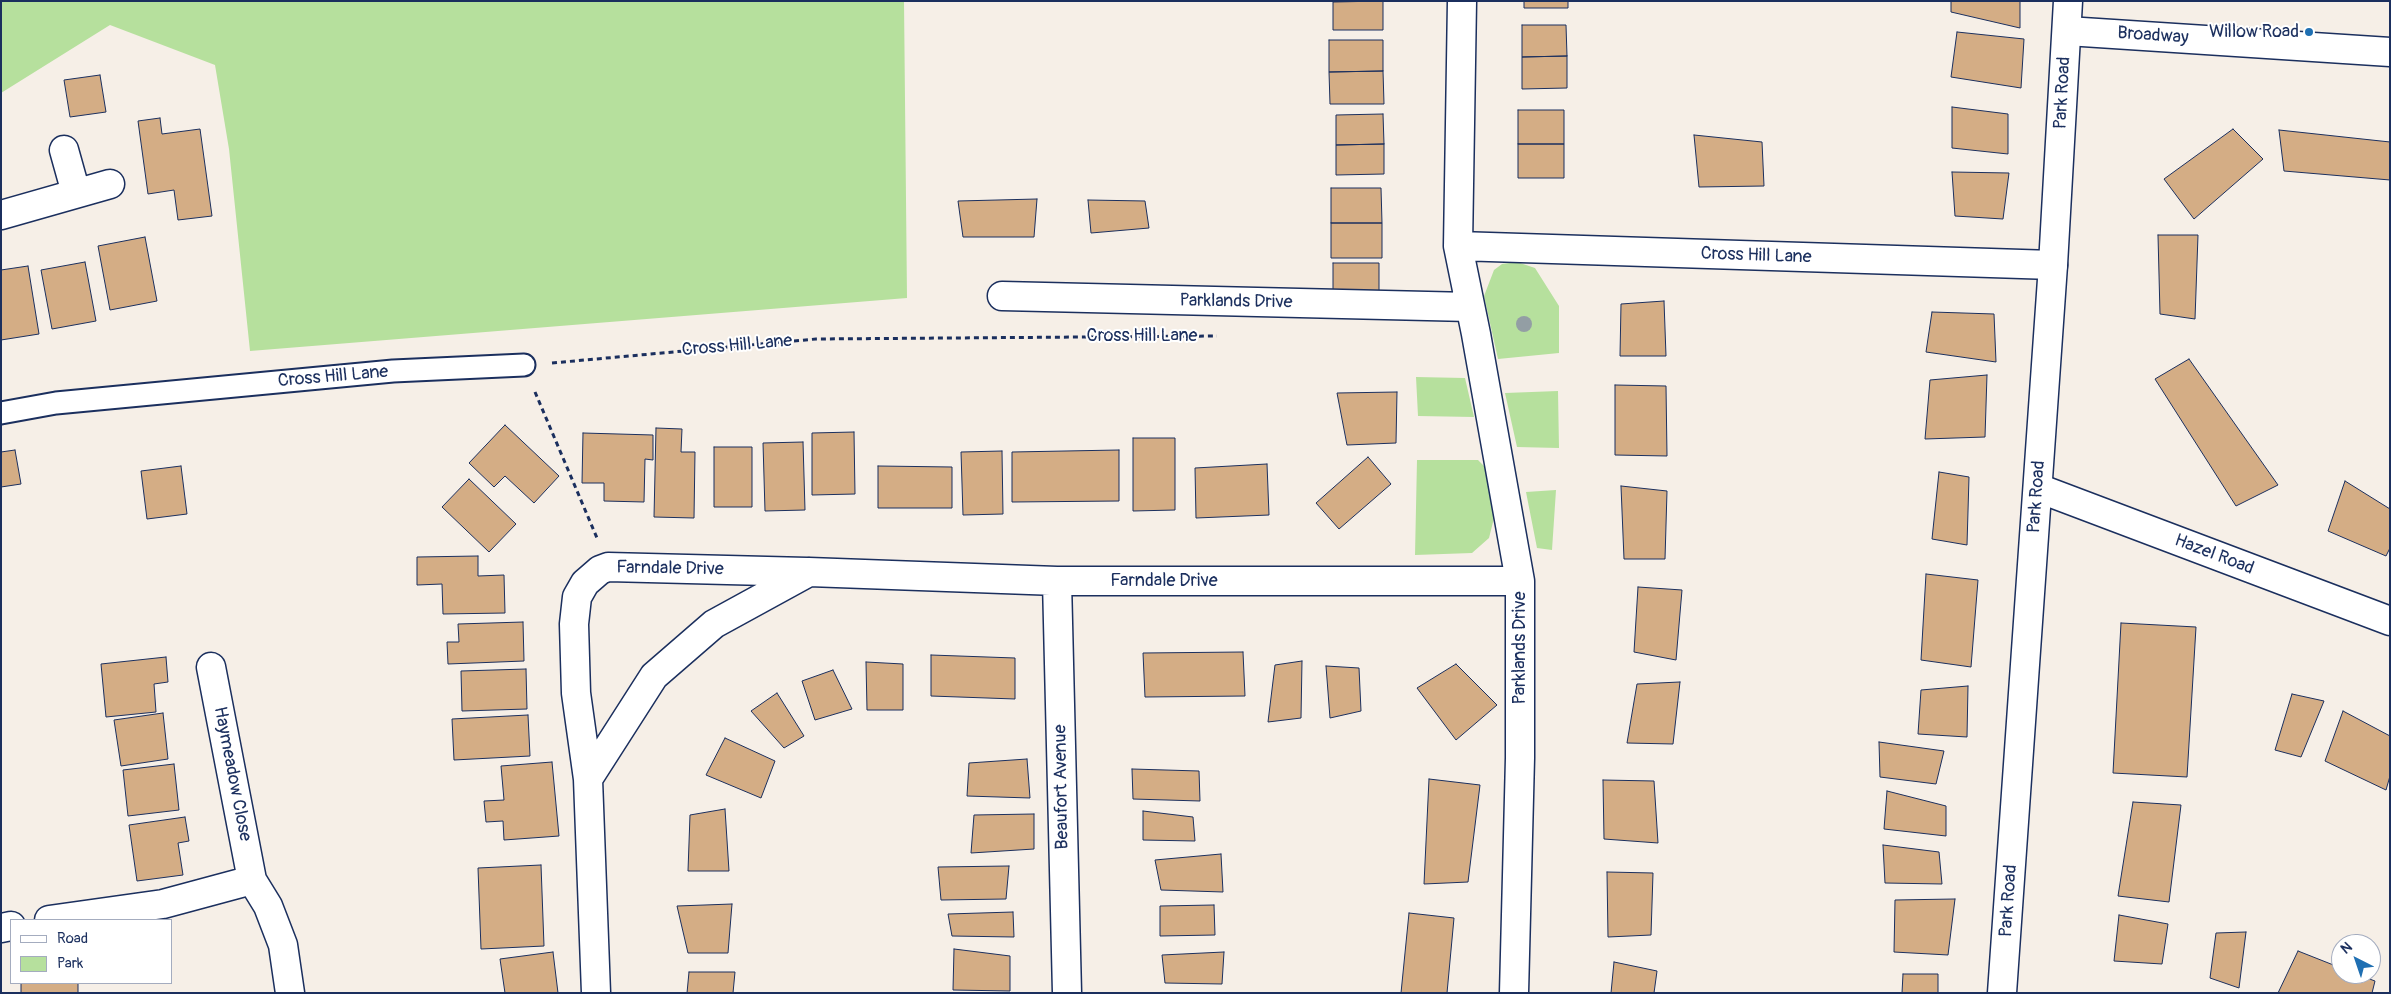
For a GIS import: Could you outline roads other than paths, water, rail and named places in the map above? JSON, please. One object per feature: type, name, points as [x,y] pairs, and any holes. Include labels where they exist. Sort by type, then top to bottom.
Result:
[{"type":"street","name":"Parklands Drive","points":[[1462,1],[1458,246],[1476,334],[1520,581],[1520,758],[1514,993]]},
{"type":"street","name":"Park Road","points":[[2002,993],[2054,265],[2068,1]]},
{"type":"street","name":"Broadway","points":[[2067,31],[2390,52]]},
{"type":"street","points":[[64,150],[76,193]]},
{"type":"street","points":[[1,215],[110,184]]},
{"type":"street","name":"Cross Hill Lane","points":[[1458,246],[2054,265]]},
{"type":"street","name":"Parklands Drive","points":[[1002,296],[1470,308]]},
{"type":"street","name":"Hazel Road","points":[[2038,488],[2390,622]]},
{"type":"street","name":"Farndale Drive","points":[[596,993],[588,779],[576,693],[574,624],[577,597],[585,583],[600,570],[608,567],[1057,580],[1520,581]]},
{"type":"street","points":[[588,779],[654,676],[714,624],[809,572]]},
{"type":"street","name":"Beaufort Avenue","points":[[1057,580],[1067,993]]},
{"type":"street","name":"Haymeadow Close","points":[[211,668],[252,880],[268,906],[283,945],[290,993]]},
{"type":"street","points":[[56,919],[163,904],[252,880]]},
{"type":"lane","name":"Cross Hill Lane","points":[[1,413],[56,403],[373,373],[524,366]]},
{"type":"place","name":"Willow Road","points":[[2309,32]]}]
